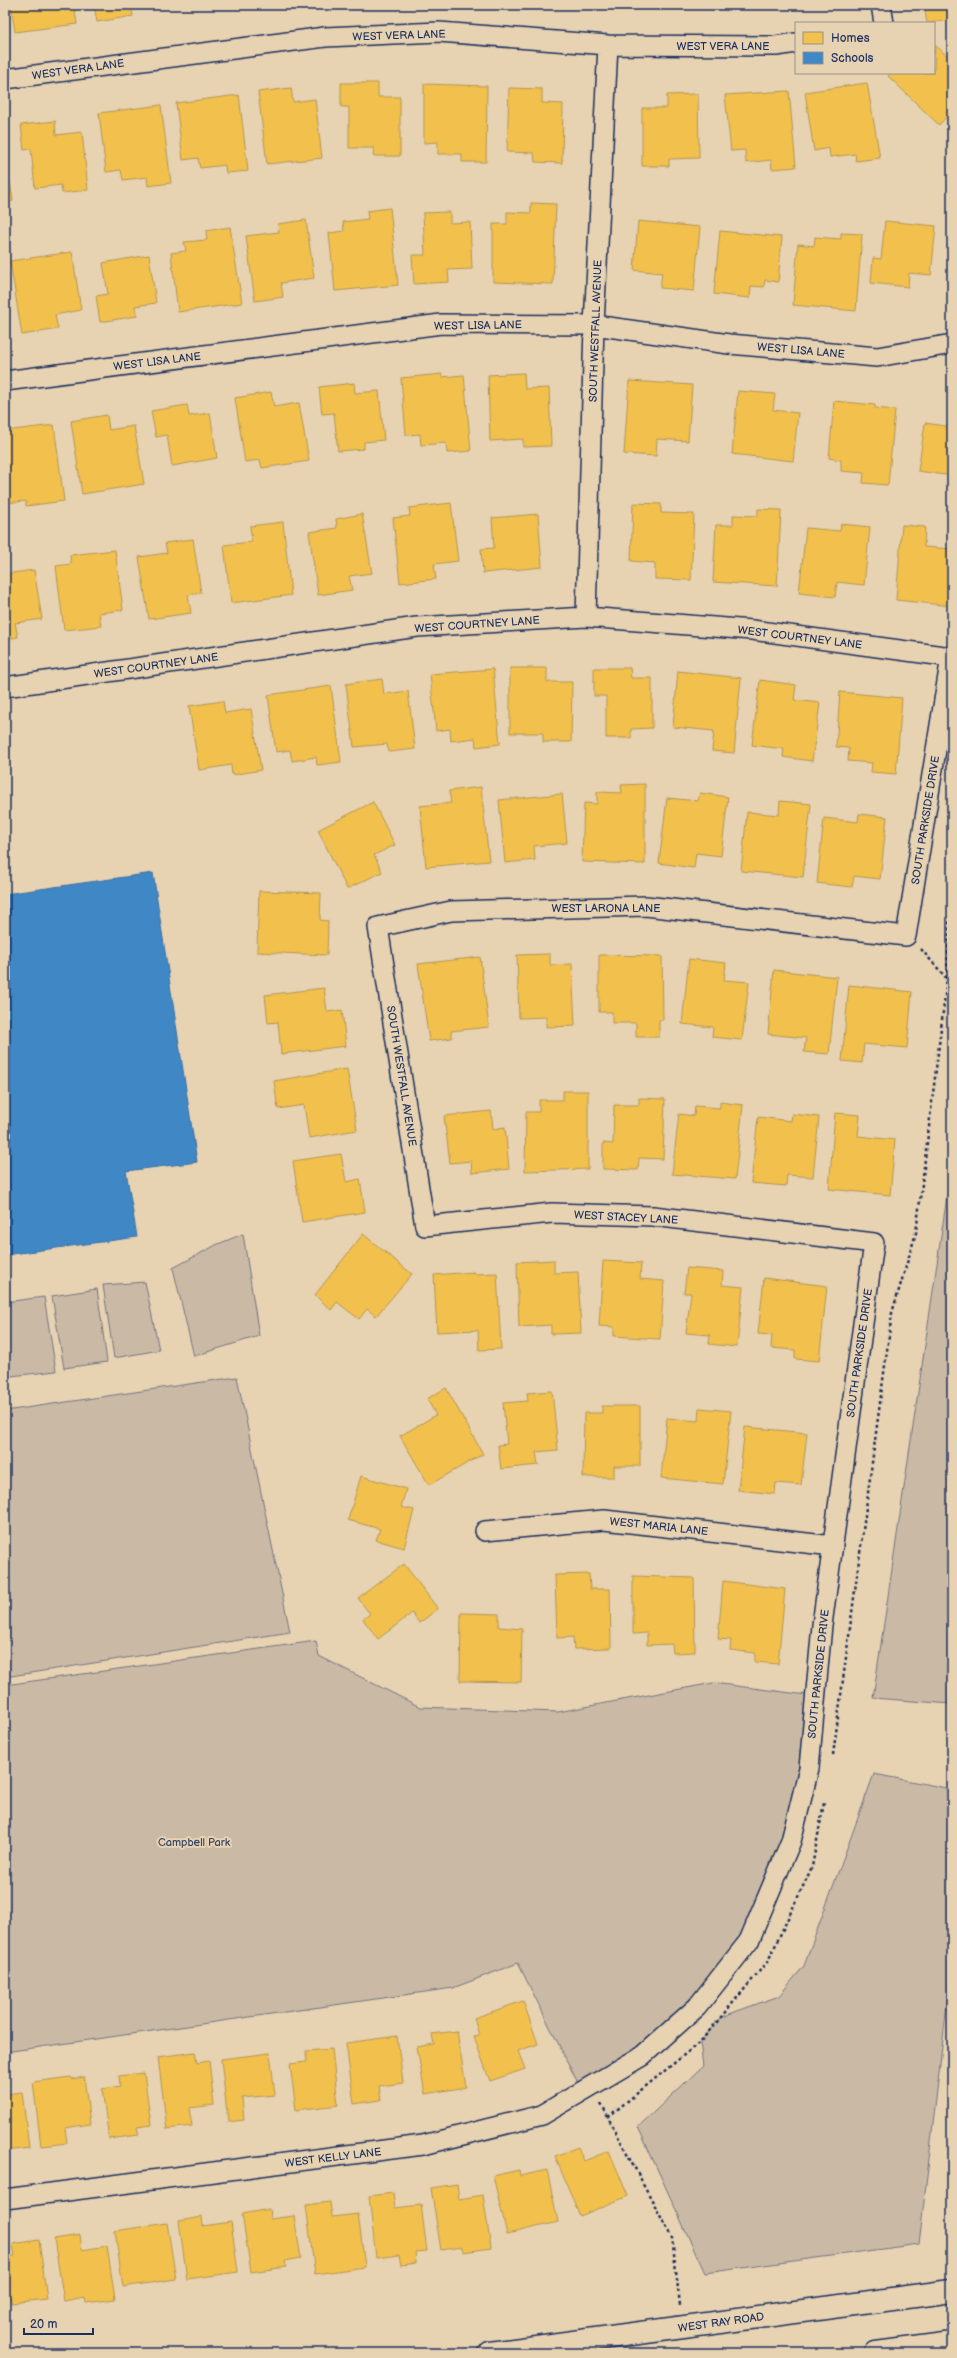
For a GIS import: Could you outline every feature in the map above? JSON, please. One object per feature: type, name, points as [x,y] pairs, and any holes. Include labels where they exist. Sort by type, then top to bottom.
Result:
[{"type":"main road","name":"WEST RAY ROAD","points":[[490,2353],[952,2291]]},
{"type":"main road","points":[[876,2353],[952,2343]]},
{"type":"street","points":[[881,5],[884,22]]},
{"type":"street","name":"WEST VERA LANE","points":[[5,79],[325,38],[439,32],[608,45],[776,46],[795,43]]},
{"type":"street","name":"SOUTH WESTFALL AVENUE","points":[[586,617],[594,324],[608,45]]},
{"type":"street","name":"WEST LISA LANE","points":[[5,381],[441,324],[594,324],[729,344],[877,357],[952,344]]},
{"type":"street","name":"WEST COURTNEY LANE","points":[[5,687],[417,627],[586,617],[752,630],[951,657]]},
{"type":"street","name":"SOUTH PARKSIDE DRIVE","points":[[906,936],[951,657]]},
{"type":"street","name":"WEST LARONA LANE","points":[[378,927],[451,911],[646,906],[906,936]]},
{"type":"street","name":"SOUTH WESTFALL AVENUE","points":[[378,927],[425,1226]]},
{"type":"street","name":"WEST STACEY LANE","points":[[425,1226],[552,1213],[653,1216],[874,1243]]},
{"type":"street","name":"SOUTH PARKSIDE DRIVE","points":[[642,2056],[697,2007],[749,1941],[791,1841],[809,1768],[822,1625],[874,1243]]},
{"type":"street","name":"WEST MARIA LANE","points":[[485,1531],[604,1520],[833,1546]]},
{"type":"street","name":"WEST KELLY LANE","points":[[5,2199],[424,2145],[542,2115],[642,2056]]},
{"type":"path","points":[[906,936],[925,953],[947,979]]},
{"type":"path","points":[[591,2086],[672,2238],[683,2327]]},
{"type":"green space","points":[[952,1162],[952,1704],[873,1698]]},
{"type":"green space","points":[[243,1234],[259,1336],[194,1356],[173,1268],[218,1244]]},
{"type":"green space","points":[[145,1282],[159,1350],[114,1358],[103,1285]]},
{"type":"green space","points":[[97,1289],[107,1362],[64,1368],[52,1296]]},
{"type":"green space","points":[[44,1297],[56,1371],[11,1376],[5,1341],[5,1302]]},
{"type":"green space","points":[[237,1377],[290,1632],[5,1677],[5,1411]]},
{"type":"green space","name":"Campbell Park","points":[[316,1641],[319,1656],[420,1707],[558,1712],[713,1683],[815,1696],[809,1768],[749,1941],[697,2007],[582,2091],[518,1963],[453,1988],[5,2052],[5,1685]]},
{"type":"green space","points":[[874,1774],[946,1788],[952,1820],[952,1962],[919,2244],[705,2273],[638,2127],[703,2066],[700,2042],[721,2017],[779,1996],[804,1966]]},
{"type":"building: Homes","points":[[11,5],[74,5],[77,24],[15,32]]},
{"type":"building: Homes","points":[[94,5],[131,5],[133,16],[97,22]]},
{"type":"building: Homes","points":[[924,5],[952,5],[952,20],[927,22]]},
{"type":"building: Homes","points":[[935,45],[952,60],[952,111],[939,125],[888,76],[890,74],[935,74]]},
{"type":"building: Homes","points":[[341,83],[378,83],[378,97],[400,97],[400,156],[373,156],[374,148],[349,148],[349,107],[341,107]]},
{"type":"building: Homes","points":[[867,83],[880,158],[856,161],[855,154],[830,157],[829,148],[814,151],[805,92]]},
{"type":"building: Homes","points":[[424,84],[487,86],[486,162],[462,162],[462,154],[438,154],[438,142],[424,143]]},
{"type":"building: Homes","points":[[291,88],[293,102],[315,99],[322,158],[267,164],[258,92]]},
{"type":"building: Homes","points":[[509,88],[542,89],[542,103],[563,104],[562,163],[535,162],[534,153],[507,152]]},
{"type":"building: Homes","points":[[789,91],[796,167],[772,169],[771,160],[746,163],[745,150],[731,151],[725,95]]},
{"type":"building: Homes","points":[[698,94],[699,158],[669,159],[669,166],[642,166],[642,108],[667,108],[667,95]]},
{"type":"building: Homes","points":[[239,95],[248,171],[226,173],[225,165],[200,168],[198,158],[183,160],[176,103]]},
{"type":"building: Homes","points":[[161,105],[171,183],[148,186],[147,177],[123,180],[121,170],[106,172],[99,113]]},
{"type":"building: Homes","points":[[55,121],[56,135],[82,132],[88,190],[62,193],[61,185],[35,188],[31,149],[24,150],[21,125]]},
{"type":"building: Homes","points":[[5,148],[13,201],[5,203]]},
{"type":"building: Homes","points":[[531,203],[556,204],[553,284],[493,282],[493,224],[507,224],[507,212],[531,213]]},
{"type":"building: Homes","points":[[390,208],[398,285],[335,291],[329,233],[344,231],[343,222],[368,219],[367,211]]},
{"type":"building: Homes","points":[[450,212],[450,223],[470,222],[472,269],[448,270],[449,282],[414,284],[412,255],[425,255],[423,213]]},
{"type":"building: Homes","points":[[306,220],[314,278],[281,283],[283,297],[255,301],[246,236],[279,232],[278,224]]},
{"type":"building: Homes","points":[[638,221],[700,227],[694,291],[660,288],[662,273],[634,270]]},
{"type":"building: Homes","points":[[885,221],[936,226],[931,275],[909,273],[908,287],[871,283],[873,258],[881,259]]},
{"type":"building: Homes","points":[[230,227],[242,303],[178,312],[171,253],[186,251],[184,242],[207,240],[206,231]]},
{"type":"building: Homes","points":[[720,231],[782,237],[778,282],[765,280],[764,287],[751,286],[750,298],[714,294]]},
{"type":"building: Homes","points":[[841,233],[862,234],[856,311],[793,305],[798,244],[814,246],[815,237],[841,239]]},
{"type":"building: Homes","points":[[72,252],[81,310],[55,315],[58,329],[22,335],[10,261]]},
{"type":"building: Homes","points":[[149,255],[156,303],[135,306],[137,316],[100,322],[96,296],[108,294],[103,263]]},
{"type":"building: Homes","points":[[524,373],[525,389],[549,388],[551,446],[523,447],[523,439],[490,441],[488,375]]},
{"type":"building: Homes","points":[[442,374],[442,377],[464,375],[471,451],[447,453],[446,443],[421,445],[420,434],[406,435],[401,378]]},
{"type":"building: Homes","points":[[629,381],[692,385],[688,441],[657,439],[656,456],[624,454]]},
{"type":"building: Homes","points":[[354,383],[355,393],[379,391],[384,440],[364,442],[364,449],[338,451],[334,413],[322,414],[319,387]]},
{"type":"building: Homes","points":[[738,391],[775,394],[773,410],[798,413],[793,461],[732,454]]},
{"type":"building: Homes","points":[[271,392],[274,407],[299,403],[309,461],[262,468],[260,460],[245,462],[235,398]]},
{"type":"building: Homes","points":[[834,401],[875,405],[875,408],[895,410],[888,485],[863,483],[864,473],[841,471],[841,460],[829,458]]},
{"type":"building: Homes","points":[[187,405],[189,416],[210,413],[217,458],[172,466],[167,435],[156,437],[151,411]]},
{"type":"building: Homes","points":[[107,415],[109,430],[134,426],[144,484],[82,494],[71,421]]},
{"type":"building: Homes","points":[[925,423],[952,427],[952,476],[918,471]]},
{"type":"building: Homes","points":[[54,425],[64,501],[26,506],[26,501],[5,503],[5,431]]},
{"type":"building: Homes","points":[[451,503],[458,561],[434,564],[436,579],[400,583],[393,518],[410,516],[409,508]]},
{"type":"building: Homes","points":[[633,503],[661,504],[661,513],[694,514],[691,580],[655,579],[655,563],[631,561]]},
{"type":"building: Homes","points":[[758,509],[781,510],[777,586],[713,582],[716,525],[733,525],[733,515],[758,516]]},
{"type":"building: Homes","points":[[362,514],[372,573],[349,576],[352,590],[318,595],[309,532],[337,528],[336,519]]},
{"type":"building: Homes","points":[[538,514],[542,567],[483,573],[481,549],[494,548],[492,518]]},
{"type":"building: Homes","points":[[283,522],[291,595],[231,603],[224,545],[252,542],[250,526]]},
{"type":"building: Homes","points":[[841,524],[870,527],[864,585],[837,582],[835,597],[799,593],[806,528],[840,531]]},
{"type":"building: Homes","points":[[902,525],[925,527],[924,547],[952,549],[952,606],[896,600]]},
{"type":"building: Homes","points":[[193,539],[201,593],[188,595],[191,613],[149,619],[139,557],[167,553],[165,543]]},
{"type":"building: Homes","points":[[115,550],[123,610],[99,613],[101,626],[64,630],[56,566],[71,564],[70,555]]},
{"type":"building: Homes","points":[[34,570],[42,619],[15,623],[18,637],[5,639],[5,574]]},
{"type":"building: Homes","points":[[510,668],[547,668],[547,682],[572,682],[571,742],[543,742],[543,733],[510,733]]},
{"type":"building: Homes","points":[[594,668],[630,668],[631,678],[652,678],[652,728],[631,729],[631,738],[606,738],[606,696],[594,696]]},
{"type":"building: Homes","points":[[493,669],[500,744],[476,747],[475,738],[451,741],[450,729],[436,731],[430,674]]},
{"type":"building: Homes","points":[[678,671],[741,678],[734,753],[712,751],[714,731],[673,727]]},
{"type":"building: Homes","points":[[382,679],[384,694],[408,691],[415,749],[389,752],[387,744],[354,747],[346,684]]},
{"type":"building: Homes","points":[[760,680],[796,685],[794,700],[820,703],[812,761],[783,757],[784,749],[752,745]]},
{"type":"building: Homes","points":[[331,686],[341,762],[317,765],[316,757],[292,761],[290,750],[276,752],[268,695]]},
{"type":"building: Homes","points":[[840,692],[902,698],[896,774],[871,772],[872,763],[848,761],[849,748],[836,747]]},
{"type":"building: Homes","points":[[223,701],[225,713],[251,709],[261,770],[232,775],[231,765],[199,770],[189,706]]},
{"type":"building: Homes","points":[[645,784],[645,864],[582,862],[584,803],[597,804],[597,792],[622,793],[621,785]]},
{"type":"building: Homes","points":[[481,787],[489,861],[426,867],[420,806],[451,803],[449,791]]},
{"type":"building: Homes","points":[[700,793],[728,797],[721,856],[696,853],[694,868],[659,863],[667,798],[698,801]]},
{"type":"building: Homes","points":[[562,794],[567,843],[534,846],[535,860],[505,863],[499,800]]},
{"type":"building: Homes","points":[[780,801],[811,804],[803,877],[741,871],[747,812],[779,815]]},
{"type":"building: Homes","points":[[373,802],[395,845],[374,855],[382,872],[347,889],[318,830]]},
{"type":"building: Homes","points":[[859,814],[887,817],[880,879],[854,876],[852,887],[817,883],[824,818],[858,822]]},
{"type":"building: Homes","points":[[259,891],[321,893],[320,920],[328,921],[327,955],[257,952]]},
{"type":"building: Homes","points":[[550,954],[550,965],[572,964],[575,1026],[546,1027],[546,1017],[519,1018],[517,955]]},
{"type":"building: Homes","points":[[599,955],[662,956],[663,1020],[659,1020],[659,1037],[636,1037],[636,1023],[612,1023],[612,1012],[599,1012]]},
{"type":"building: Homes","points":[[480,957],[489,1027],[451,1031],[452,1038],[429,1041],[418,964]]},
{"type":"building: Homes","points":[[689,959],[726,963],[724,980],[749,982],[742,1040],[712,1037],[713,1027],[682,1024]]},
{"type":"building: Homes","points":[[774,970],[837,977],[829,1054],[804,1052],[806,1038],[768,1034]]},
{"type":"building: Homes","points":[[849,985],[912,992],[907,1048],[864,1044],[862,1063],[842,1061]]},
{"type":"building: Homes","points":[[324,988],[327,1012],[342,1010],[346,1046],[281,1054],[278,1022],[268,1023],[265,995]]},
{"type":"building: Homes","points":[[347,1069],[357,1130],[309,1138],[304,1105],[278,1109],[274,1081]]},
{"type":"building: Homes","points":[[563,1091],[588,1091],[588,1169],[525,1171],[526,1112],[539,1112],[539,1100],[563,1100]]},
{"type":"building: Homes","points":[[639,1098],[665,1099],[663,1159],[639,1158],[638,1170],[603,1169],[603,1143],[613,1144],[614,1105],[639,1105]]},
{"type":"building: Homes","points":[[720,1102],[743,1105],[735,1179],[672,1174],[679,1114],[694,1116],[695,1106],[720,1108]]},
{"type":"building: Homes","points":[[491,1111],[493,1129],[505,1127],[509,1169],[472,1173],[471,1161],[450,1163],[444,1116]]},
{"type":"building: Homes","points":[[835,1113],[860,1115],[858,1136],[895,1140],[890,1195],[829,1189]]},
{"type":"building: Homes","points":[[792,1114],[819,1117],[813,1177],[787,1175],[786,1186],[751,1183],[758,1117],[791,1121]]},
{"type":"building: Homes","points":[[341,1154],[346,1182],[360,1179],[365,1212],[302,1222],[293,1161]]},
{"type":"building: Homes","points":[[363,1234],[412,1274],[376,1316],[367,1309],[359,1319],[337,1302],[331,1310],[315,1295]]},
{"type":"building: Homes","points":[[554,1260],[554,1273],[578,1272],[581,1333],[551,1334],[551,1325],[519,1327],[517,1262]]},
{"type":"building: Homes","points":[[603,1261],[641,1263],[640,1279],[664,1281],[660,1339],[614,1336],[614,1327],[599,1326]]},
{"type":"building: Homes","points":[[687,1268],[723,1271],[722,1285],[743,1287],[737,1347],[709,1344],[710,1335],[686,1333],[691,1293],[684,1293]]},
{"type":"building: Homes","points":[[474,1272],[474,1274],[497,1273],[501,1349],[479,1350],[478,1330],[437,1332],[434,1275]]},
{"type":"building: Homes","points":[[764,1278],[827,1286],[819,1361],[795,1359],[795,1350],[771,1348],[772,1335],[758,1334]]},
{"type":"building: Homes","points":[[446,1388],[483,1454],[429,1485],[400,1436],[436,1415],[427,1399]]},
{"type":"building: Homes","points":[[552,1391],[558,1450],[536,1452],[538,1465],[501,1469],[498,1445],[507,1444],[503,1403],[528,1401],[527,1393]]},
{"type":"building: Homes","points":[[602,1406],[640,1406],[640,1466],[614,1466],[614,1477],[583,1477],[584,1413],[602,1413]]},
{"type":"building: Homes","points":[[699,1408],[731,1411],[723,1484],[661,1478],[667,1418],[698,1421]]},
{"type":"building: Homes","points":[[745,1427],[807,1433],[801,1485],[776,1483],[775,1494],[738,1490]]},
{"type":"building: Homes","points":[[361,1476],[406,1489],[401,1507],[414,1510],[404,1548],[376,1540],[380,1529],[348,1520]]},
{"type":"building: Homes","points":[[404,1564],[438,1609],[419,1623],[412,1613],[378,1639],[363,1619],[370,1614],[358,1598]]},
{"type":"building: Homes","points":[[589,1574],[590,1589],[610,1589],[611,1648],[574,1649],[573,1637],[557,1638],[555,1575]]},
{"type":"building: Homes","points":[[633,1576],[694,1578],[695,1652],[673,1653],[672,1644],[647,1645],[647,1633],[633,1634]]},
{"type":"building: Homes","points":[[723,1581],[785,1589],[778,1664],[755,1662],[755,1653],[730,1650],[731,1640],[718,1639]]},
{"type":"building: Homes","points":[[461,1613],[499,1614],[499,1627],[522,1629],[521,1682],[460,1681]]},
{"type":"building: Homes","points":[[523,2001],[538,2044],[518,2051],[525,2069],[490,2081],[474,2037],[479,2035],[474,2018]]},
{"type":"building: Homes","points":[[457,2031],[466,2087],[425,2094],[417,2047],[434,2044],[432,2034]]},
{"type":"building: Homes","points":[[397,2036],[403,2083],[379,2086],[381,2100],[354,2104],[346,2043]]},
{"type":"building: Homes","points":[[332,2049],[338,2105],[296,2110],[290,2064],[307,2062],[306,2051]]},
{"type":"building: Homes","points":[[195,2052],[197,2063],[209,2061],[214,2105],[189,2108],[192,2126],[167,2129],[158,2057]]},
{"type":"building: Homes","points":[[270,2053],[275,2095],[242,2098],[244,2120],[228,2122],[221,2059]]},
{"type":"building: Homes","points":[[144,2073],[151,2125],[137,2127],[139,2135],[109,2139],[102,2089],[120,2086],[119,2076]]},
{"type":"building: Homes","points":[[71,2077],[72,2079],[84,2077],[90,2124],[65,2128],[67,2143],[41,2146],[33,2082]]},
{"type":"building: Homes","points":[[22,2092],[29,2148],[5,2151],[5,2094]]},
{"type":"building: Homes","points":[[578,2147],[584,2161],[609,2151],[628,2196],[580,2216],[555,2156]]},
{"type":"building: Homes","points":[[519,2170],[520,2176],[547,2170],[558,2222],[507,2234],[493,2176]]},
{"type":"building: Homes","points":[[457,2184],[459,2199],[483,2195],[491,2248],[463,2252],[462,2247],[441,2250],[431,2188]]},
{"type":"building: Homes","points":[[393,2193],[395,2208],[421,2205],[427,2251],[415,2252],[416,2263],[401,2265],[399,2255],[376,2258],[369,2196]]},
{"type":"building: Homes","points":[[330,2202],[332,2217],[358,2214],[365,2267],[315,2274],[306,2205]]},
{"type":"building: Homes","points":[[269,2209],[270,2219],[294,2216],[301,2258],[285,2261],[286,2267],[251,2272],[242,2214]]},
{"type":"building: Homes","points":[[202,2217],[203,2226],[231,2222],[238,2272],[187,2279],[179,2221]]},
{"type":"building: Homes","points":[[167,2223],[176,2279],[123,2287],[115,2231]]},
{"type":"building: Homes","points":[[80,2235],[82,2250],[107,2246],[115,2299],[86,2303],[85,2297],[64,2301],[54,2239]]},
{"type":"building: Homes","points":[[39,2240],[47,2299],[11,2303],[11,2298],[5,2299],[5,2257],[15,2256],[13,2244]]},
{"type":"building: Schools","points":[[153,873],[197,1162],[126,1171],[137,1237],[5,1255],[5,894]]}]
